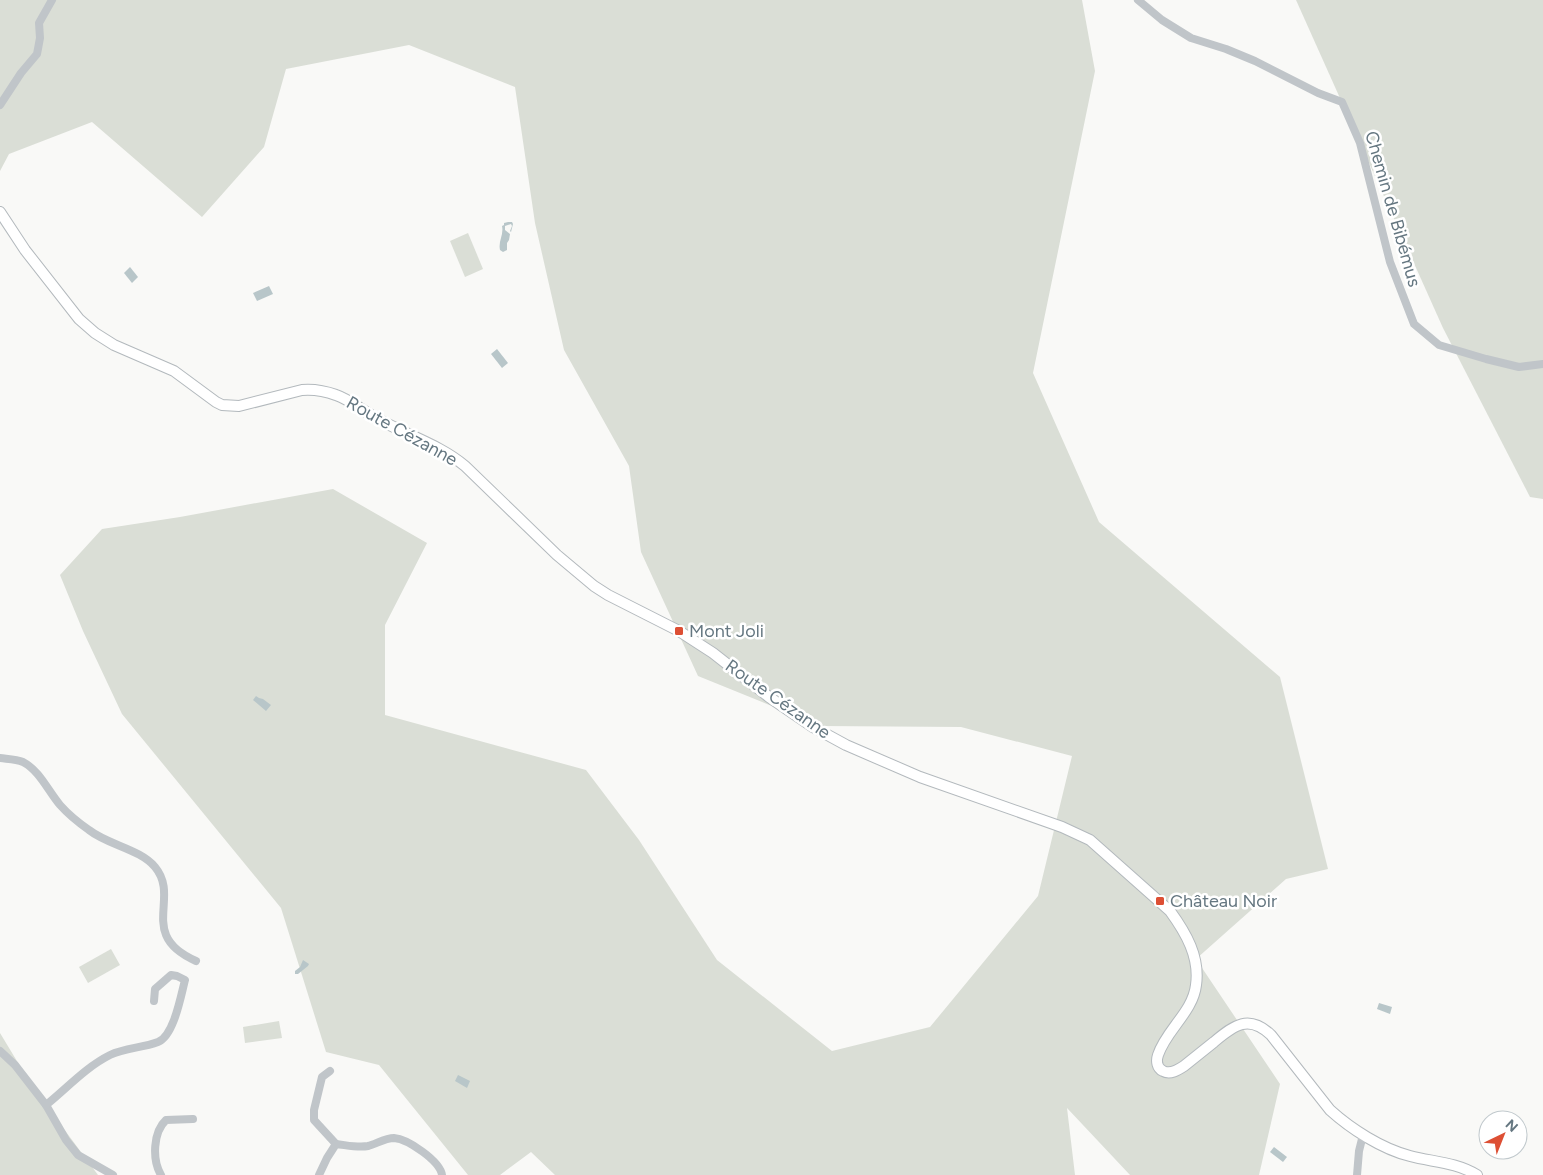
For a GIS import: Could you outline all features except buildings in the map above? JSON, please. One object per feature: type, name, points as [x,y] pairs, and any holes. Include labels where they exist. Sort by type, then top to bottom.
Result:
[{"type":"street","points":[[0,105],[37,54],[40,38],[39,23],[52,0]]},
{"type":"street","name":"Chemin de Bibémus","points":[[1138,0],[1162,20],[1191,38],[1255,61],[1318,93],[1342,102],[1360,143],[1390,262],[1414,324],[1440,345],[1486,359],[1519,366],[1543,364]]},
{"type":"street","name":"Route Cézanne","points":[[0,212],[78,319],[95,333],[114,344],[174,371],[222,405],[238,406],[310,389],[339,395],[383,422],[453,456],[557,555],[594,586],[608,595],[679,630],[813,727],[846,745],[920,777],[1062,827],[1090,840],[1170,911],[1179,923],[1196,963],[1196,986],[1193,998],[1160,1049],[1157,1064],[1161,1071],[1168,1073],[1176,1071],[1229,1030],[1240,1024],[1254,1024],[1264,1028],[1271,1035],[1330,1110],[1363,1135],[1411,1157],[1452,1164],[1477,1175]]},
{"type":"street","points":[[0,758],[22,762],[36,771],[60,805],[90,832],[147,859],[157,868],[164,885],[163,928],[170,943],[187,957],[196,961]]},
{"type":"street","points":[[46,1104],[87,1070],[110,1055],[160,1041],[168,1032],[177,1012],[184,980],[177,976],[171,976],[155,989],[154,1001]]},
{"type":"street","points":[[0,1051],[15,1065],[46,1104],[66,1140],[78,1154],[113,1175]]},
{"type":"street","points":[[330,1071],[322,1077],[314,1110],[314,1120],[336,1144],[362,1147],[394,1138],[420,1150],[438,1166],[442,1175]]},
{"type":"street","points":[[161,1175],[155,1158],[160,1127],[166,1120],[193,1119]]},
{"type":"street","points":[[1357,1175],[1363,1135]]},
{"type":"street","points":[[319,1175],[336,1144]]},
{"type":"shaded area","points":[[0,0],[1082,0],[1095,71],[1033,373],[1099,522],[1280,677],[1328,869],[1286,879],[1196,959],[1280,1084],[1259,1175],[1130,1175],[1067,1108],[1075,1175],[555,1175],[531,1152],[500,1175],[468,1175],[379,1065],[326,1052],[281,908],[122,714],[83,631],[60,575],[102,529],[333,489],[427,543],[385,625],[385,715],[586,770],[639,840],[717,960],[832,1051],[930,1027],[1038,896],[1072,756],[961,727],[821,726],[698,676],[641,552],[629,466],[564,350],[535,223],[515,87],[409,45],[286,69],[264,147],[202,217],[92,122],[9,154],[0,171]]},
{"type":"shaded area","points":[[1296,0],[1543,0],[1543,499],[1530,497],[1443,328]]},
{"type":"shaded area","points":[[508,222],[513,224],[511,232],[511,224],[505,226],[505,230],[510,234],[507,250],[503,252],[500,250],[502,226]]},
{"type":"shaded area","points":[[468,233],[483,269],[465,277],[450,241]]},
{"type":"shaded area","points":[[130,267],[138,277],[132,283],[124,273]]},
{"type":"shaded area","points":[[269,286],[273,294],[257,301],[253,293]]},
{"type":"shaded area","points":[[497,349],[508,363],[502,368],[491,354]]},
{"type":"shaded area","points":[[256,696],[271,705],[266,711],[253,700]]},
{"type":"shaded area","points":[[111,949],[120,965],[88,983],[79,967]]},
{"type":"shaded area","points":[[303,960],[309,964],[308,966],[298,974],[295,974],[295,971],[300,967]]},
{"type":"shaded area","points":[[1379,1003],[1392,1007],[1390,1014],[1377,1009]]},
{"type":"shaded area","points":[[279,1021],[282,1038],[245,1043],[243,1027]]},
{"type":"shaded area","points":[[0,1033],[32,1086],[98,1175],[0,1175]]},
{"type":"shaded area","points":[[458,1075],[470,1081],[467,1088],[455,1081]]},
{"type":"shaded area","points":[[1274,1147],[1287,1157],[1283,1162],[1270,1152]]},
{"type":"place","name":"Mont Joli","points":[[679,631]]},
{"type":"place","name":"Château Noir","points":[[1160,901]]}]
